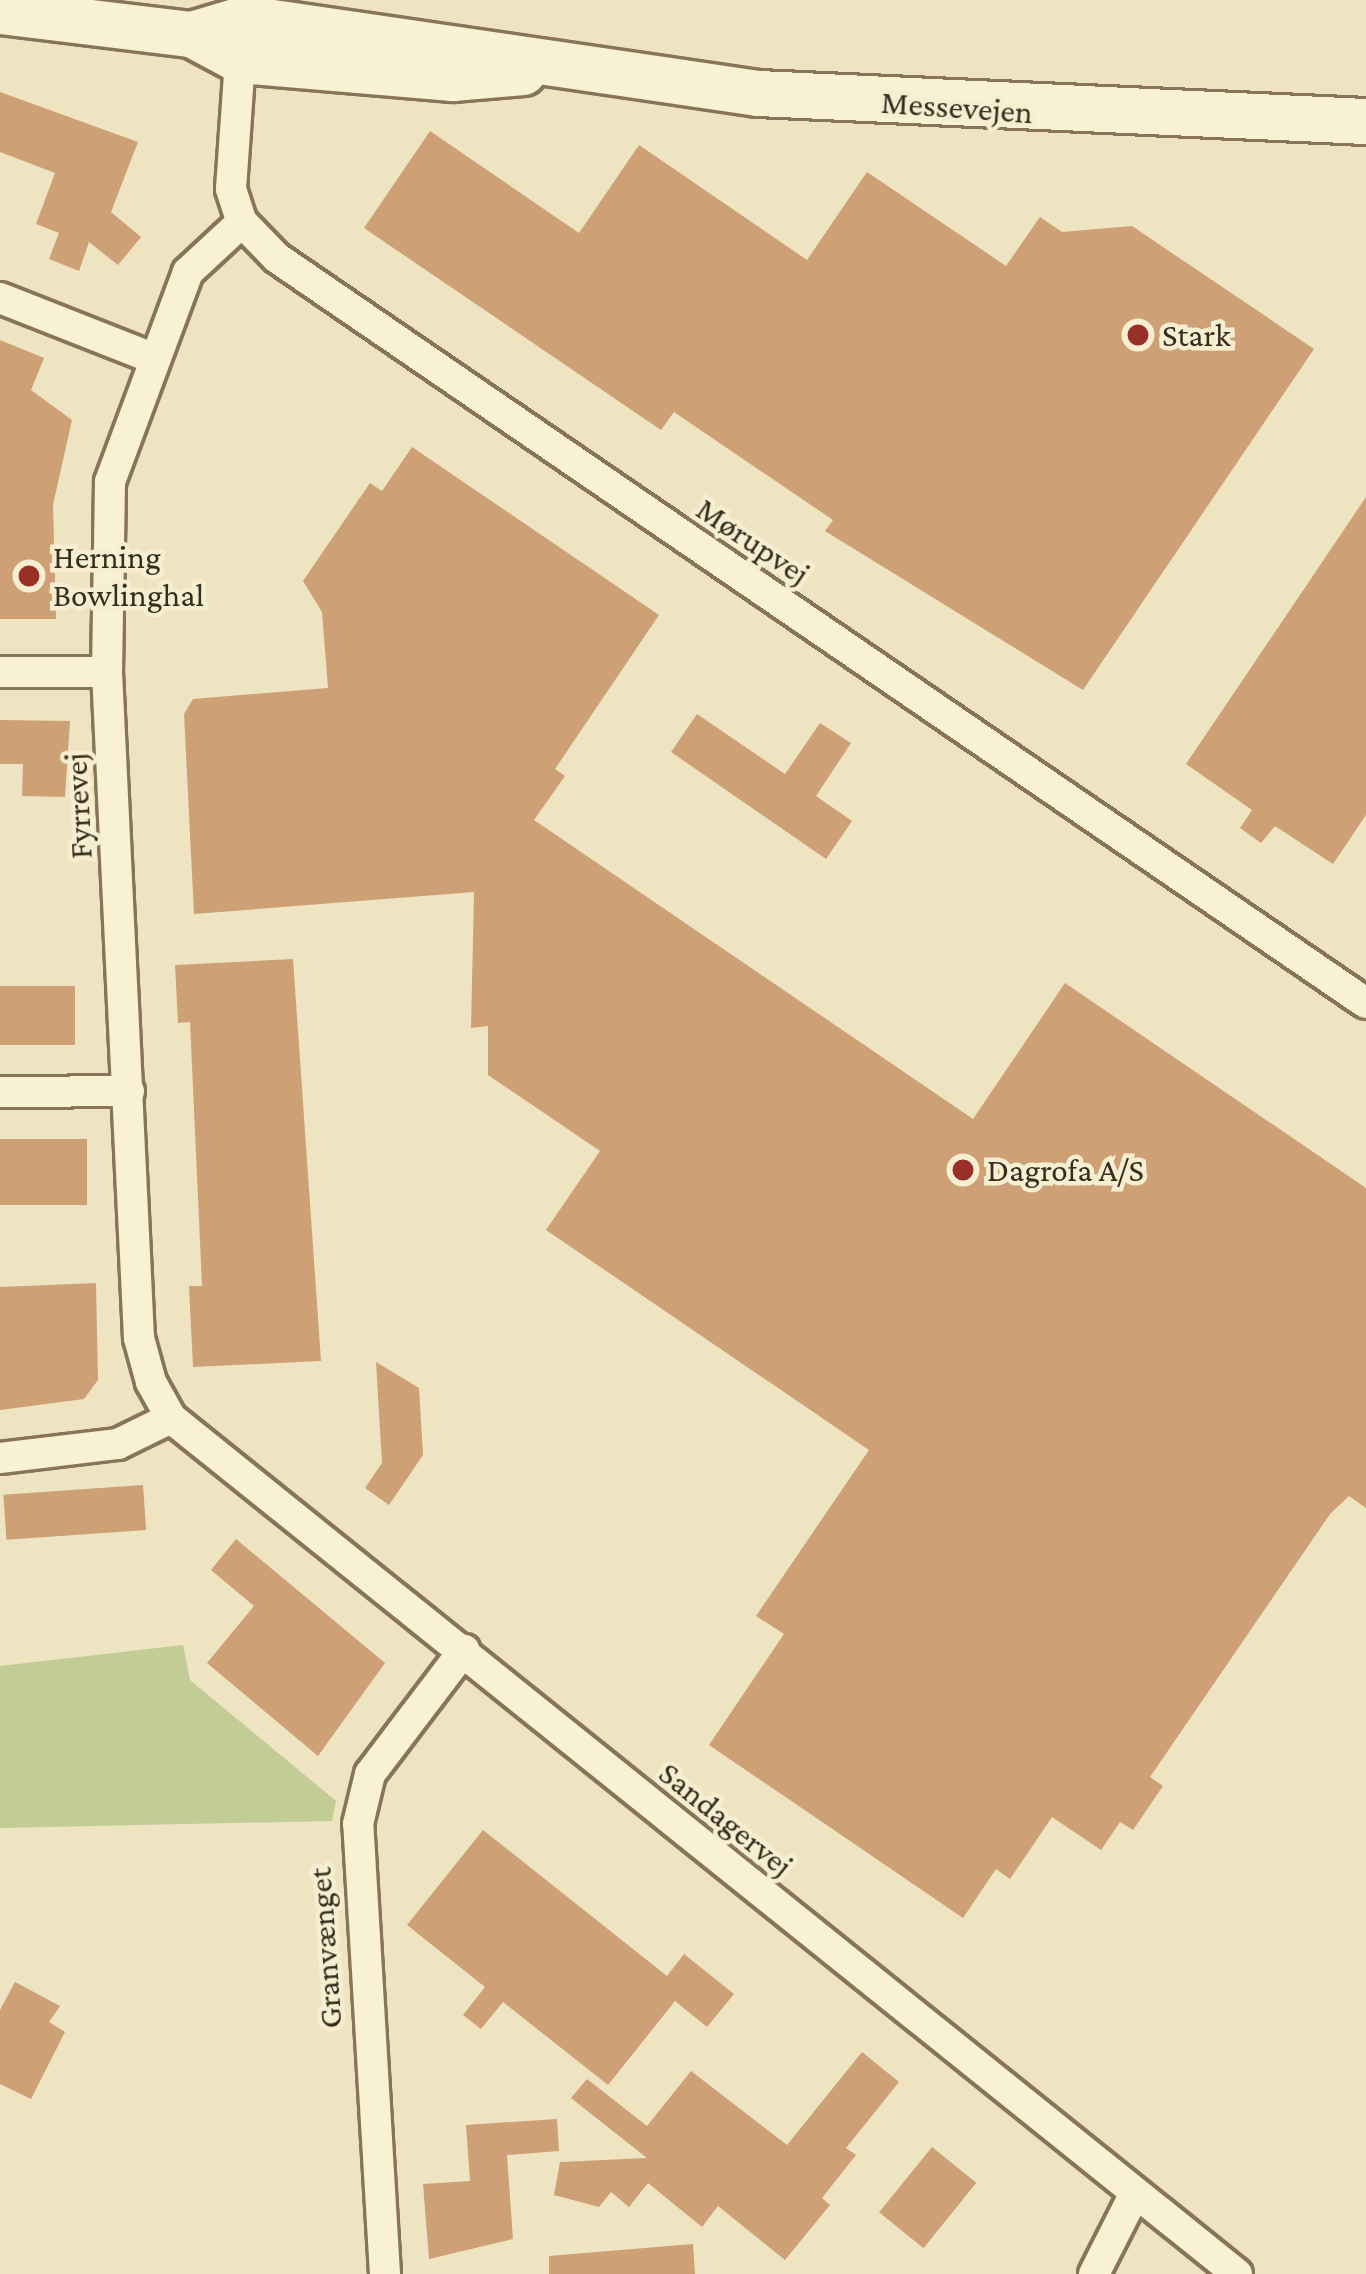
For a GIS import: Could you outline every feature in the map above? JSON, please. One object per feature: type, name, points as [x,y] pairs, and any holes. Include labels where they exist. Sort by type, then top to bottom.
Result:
[{"type":"main road","name":"Messevejen","points":[[0,10],[191,34],[244,26],[452,78],[550,70],[1042,113],[1366,121]]},
{"type":"street","points":[[242,222],[230,146],[244,26]]},
{"type":"street","name":"Fyrrevej","points":[[171,1418],[139,1338],[107,672],[110,482],[150,357],[188,272],[242,222]]},
{"type":"street","name":"Mørupvej","points":[[242,222],[287,265],[1366,1003]]},
{"type":"street","points":[[0,298],[150,357]]},
{"type":"street","points":[[0,672],[107,672]]},
{"type":"street","points":[[0,1092],[128,1091]]},
{"type":"street","points":[[0,1458],[118,1444],[171,1418]]},
{"type":"street","name":"Sandagervej","points":[[171,1418],[464,1650],[1132,2199],[1237,2274]]},
{"type":"street","name":"Granvænget","points":[[385,2274],[358,1824],[370,1774],[464,1650]]},
{"type":"street","points":[[1094,2274],[1132,2199]]},
{"type":"green space","points":[[183,1645],[190,1680],[336,1801],[332,1821],[0,1828],[0,1666]]},
{"type":"building","points":[[0,92],[138,142],[111,212],[141,237],[118,265],[89,242],[79,271],[49,259],[59,233],[36,224],[55,173],[0,152]]},
{"type":"building","points":[[430,131],[579,233],[639,145],[807,260],[867,172],[1006,266],[1040,217],[1062,232],[1132,226],[1314,349],[1083,690],[825,531],[833,520],[674,412],[661,430],[364,228]]},
{"type":"building","points":[[0,340],[44,358],[31,390],[72,420],[53,505],[56,619],[0,619]]},
{"type":"building","name":"Dagrofa A/S","points":[[412,447],[659,615],[555,769],[565,776],[534,820],[973,1119],[1065,983],[1366,1188],[1366,1508],[1349,1496],[1330,1514],[1150,1777],[1163,1786],[1133,1830],[1120,1822],[1101,1850],[1052,1817],[1010,1879],[996,1869],[963,1918],[709,1745],[784,1634],[756,1616],[869,1450],[546,1230],[600,1151],[488,1075],[488,1026],[471,1028],[474,892],[194,914],[184,714],[193,699],[328,688],[322,612],[303,581],[370,483],[382,491]]},
{"type":"building","points":[[1366,497],[1366,815],[1333,864],[1275,826],[1261,843],[1240,828],[1252,810],[1186,764]]},
{"type":"building","points":[[697,714],[785,774],[820,723],[851,743],[816,796],[852,821],[826,859],[671,752]]},
{"type":"building","points":[[0,720],[70,721],[65,797],[22,796],[23,764],[0,764]]},
{"type":"building","points":[[293,959],[321,1361],[193,1367],[189,1286],[202,1286],[190,1022],[178,1023],[175,965]]},
{"type":"building","points":[[0,986],[75,986],[75,1045],[0,1045]]},
{"type":"building","points":[[0,1139],[87,1139],[87,1205],[0,1205]]},
{"type":"building","points":[[96,1283],[98,1380],[84,1399],[0,1410],[0,1287]]},
{"type":"building","points":[[376,1362],[419,1388],[423,1455],[389,1505],[365,1488],[382,1463]]},
{"type":"building","points":[[143,1485],[146,1530],[6,1540],[3,1495]]},
{"type":"building","points":[[236,1539],[385,1663],[318,1756],[207,1663],[254,1606],[211,1570]]},
{"type":"building","points":[[483,1830],[667,1976],[684,1954],[734,1994],[707,2027],[675,2001],[608,2085],[503,2002],[481,2029],[463,2015],[485,1987],[407,1925]]},
{"type":"building","points":[[15,1982],[60,2006],[49,2022],[65,2032],[31,2099],[0,2084],[0,2010]]},
{"type":"building","points":[[862,2052],[899,2082],[846,2148],[856,2155],[822,2198],[830,2205],[785,2260],[718,2206],[702,2227],[648,2183],[629,2207],[611,2192],[599,2207],[554,2195],[560,2162],[647,2158],[571,2098],[587,2079],[647,2126],[691,2071],[787,2145]]},
{"type":"building","points":[[557,2119],[559,2151],[507,2155],[513,2239],[429,2259],[423,2184],[470,2181],[466,2125]]},
{"type":"building","points":[[932,2147],[976,2183],[923,2248],[879,2212]]},
{"type":"building","points":[[693,2244],[695,2274],[549,2274],[549,2256]]},
{"type":"place","name":"Stark","points":[[1138,335]]},
{"type":"place","name":"Herning Bowlinghal","points":[[29,576]]},
{"type":"place","name":"Dagrofa A/S","points":[[963,1170]]}]
